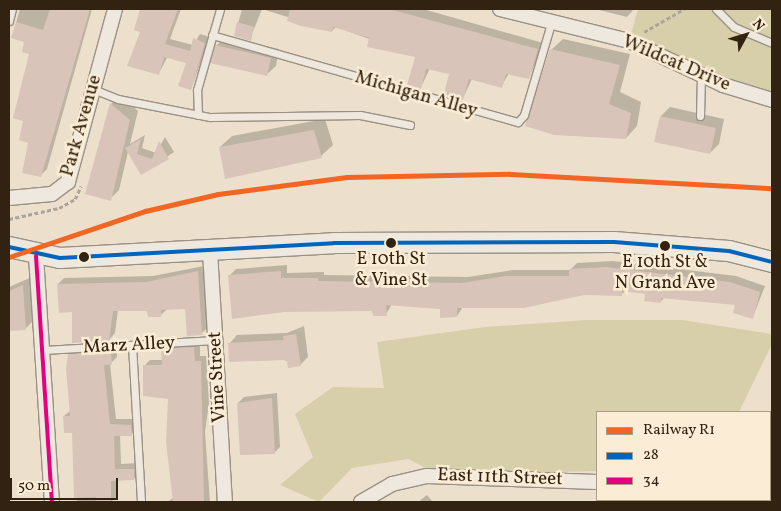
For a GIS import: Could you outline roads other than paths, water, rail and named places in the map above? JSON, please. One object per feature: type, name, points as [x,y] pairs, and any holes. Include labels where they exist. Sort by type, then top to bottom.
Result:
[{"type":"main road","points":[[9,248],[36,256],[210,251],[334,243],[614,242],[729,251],[772,262]]},
{"type":"street","name":"Park Avenue","points":[[9,198],[52,194],[64,187],[115,9]]},
{"type":"street","name":"Wildcat Drive","points":[[500,9],[535,14],[551,23],[629,41],[701,74],[772,100]]},
{"type":"street","name":"Vine Street","points":[[210,251],[225,502]]},
{"type":"street","points":[[36,256],[52,502]]},
{"type":"street","name":"East 11th Street","points":[[361,502],[403,480],[427,476],[596,482]]},
{"type":"lane","points":[[9,20],[12,9]]},
{"type":"lane","points":[[198,115],[197,90],[220,9]]},
{"type":"lane","points":[[716,9],[734,27],[772,43]]},
{"type":"lane","name":"Michigan Alley","points":[[212,36],[518,122],[524,115],[551,23]]},
{"type":"lane","points":[[700,116],[701,74]]},
{"type":"lane","points":[[93,89],[118,99],[198,115],[237,119],[294,113],[360,115],[410,125]]},
{"type":"lane","name":"Marz Alley","points":[[43,350],[216,340]]},
{"type":"lane","points":[[132,345],[141,502]]},
{"type":"rail line","name":"R1","points":[[9,257],[145,211],[218,194],[347,177],[510,174],[772,188]]},
{"type":"place","name":"E 10th St & Vine St","points":[[391,243]]},
{"type":"place","name":"E 10th St & N Grand Ave","points":[[665,246]]}]
